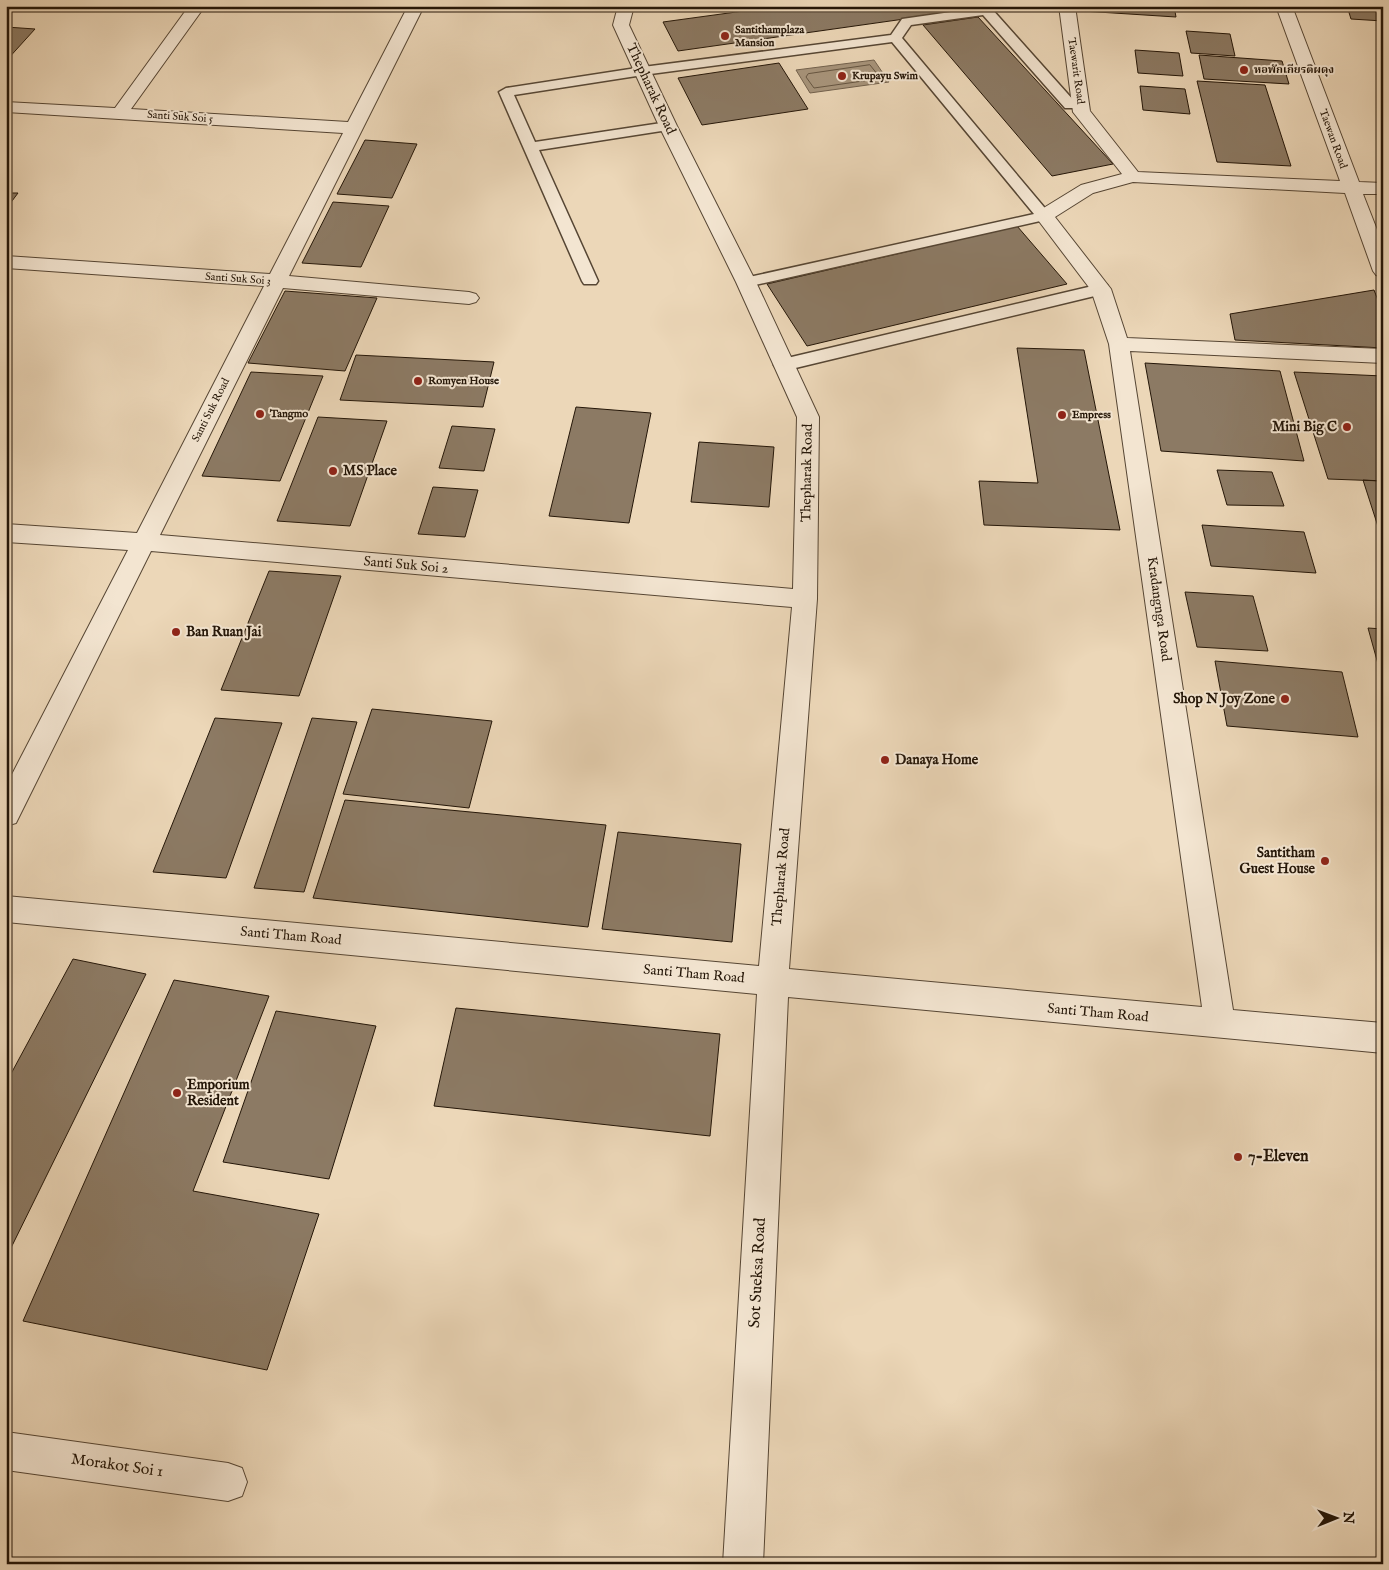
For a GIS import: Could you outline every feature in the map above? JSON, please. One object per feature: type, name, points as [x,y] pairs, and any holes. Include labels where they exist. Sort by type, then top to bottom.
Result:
[{"type":"street","points":[[120,113],[197,6]]},
{"type":"street","name":"Santi Suk Road","points":[[6,814],[416,6]]},
{"type":"street","name":"Thepharak Road","points":[[626,6],[621,25],[668,126],[746,282],[808,417],[805,599],[772,982]]},
{"type":"street","name":"Taewarit Road","points":[[1067,6],[1082,112],[1133,177]]},
{"type":"street","name":"Taewan Road","points":[[1284,6],[1383,271]]},
{"type":"street","name":"Santi Suk Soi 5","points":[[6,107],[355,128]]},
{"type":"street","points":[[1044,216],[1060,204],[1087,189],[1133,177],[1383,189]]},
{"type":"street","name":"Kradangnga Road","points":[[1044,216],[1101,289],[1119,344],[1220,1024]]},
{"type":"street","name":"Santi Suk Soi 3","points":[[6,262],[277,281],[469,298]]},
{"type":"street","points":[[1119,344],[1383,356]]},
{"type":"street","name":"Santi Suk Soi 2","points":[[6,533],[144,542],[805,599]]},
{"type":"street","name":"Santi Tham Road","points":[[6,909],[1383,1038]]},
{"type":"street","name":"Sot Sueksa Road","points":[[743,1564],[772,982]]},
{"type":"street","name":"Morakot Soi 1","points":[[6,1450],[228,1482]]},
{"type":"lane","points":[[590,281],[506,92],[895,38],[907,22],[986,11],[1070,106]]},
{"type":"lane","points":[[746,282],[1044,216],[895,38]]},
{"type":"lane","points":[[530,147],[668,126]]},
{"type":"lane","points":[[783,364],[1101,289]]},
{"type":"water","name":"Krupayu Swim","points":[[874,60],[889,82],[810,93],[796,70]]},
{"type":"building","name":"Santithamplaza Mansion","points":[[780,6],[972,6],[975,9],[678,51],[663,22]]},
{"type":"building","points":[[1082,6],[1174,6],[1176,17],[1082,11]]},
{"type":"building","points":[[1213,6],[1261,6],[1262,10]]},
{"type":"building","points":[[1347,6],[1383,6],[1383,21],[1351,19]]},
{"type":"building","points":[[978,17],[1113,164],[1052,176],[923,25]]},
{"type":"building","points":[[6,27],[35,29],[6,61]]},
{"type":"building","points":[[1186,31],[1230,34],[1235,56],[1191,53]]},
{"type":"building","points":[[1135,50],[1179,53],[1183,76],[1138,73]]},
{"type":"building","name":"หอพักเกียรติผดุง","points":[[1199,55],[1282,61],[1289,84],[1204,79]]},
{"type":"building","points":[[779,63],[808,109],[702,125],[678,78]]},
{"type":"building","points":[[1197,81],[1265,85],[1291,166],[1217,162]]},
{"type":"building","points":[[1140,86],[1185,89],[1190,114],[1143,110]]},
{"type":"building","points":[[365,140],[417,144],[392,198],[337,194]]},
{"type":"building","points":[[6,193],[18,193],[6,209]]},
{"type":"building","points":[[333,202],[389,206],[361,267],[302,263]]},
{"type":"building","points":[[1017,226],[1067,284],[807,346],[767,284]]},
{"type":"building","points":[[1374,290],[1383,313],[1383,348],[1235,340],[1230,314]]},
{"type":"building","points":[[285,291],[377,298],[345,371],[248,363]]},
{"type":"building","name":"Empress","points":[[1017,348],[1084,350],[1120,530],[984,525],[979,481],[1038,483]]},
{"type":"building","name":"Romyen House","points":[[356,355],[494,362],[483,407],[340,400]]},
{"type":"building","points":[[1145,363],[1280,371],[1304,461],[1161,451]]},
{"type":"building","points":[[251,372],[323,376],[280,481],[202,476]]},
{"type":"building","name":"Mini Big C","points":[[1294,372],[1383,376],[1383,481],[1328,479]]},
{"type":"building","points":[[576,407],[651,413],[629,523],[549,516]]},
{"type":"building","name":"MS Place","points":[[318,417],[387,421],[350,526],[277,521]]},
{"type":"building","points":[[452,426],[495,429],[484,471],[439,468]]},
{"type":"building","points":[[699,442],[774,447],[769,507],[691,502]]},
{"type":"building","points":[[1217,470],[1272,472],[1284,506],[1227,505]]},
{"type":"building","points":[[1363,480],[1383,481],[1383,542]]},
{"type":"building","points":[[433,487],[478,490],[465,537],[418,534]]},
{"type":"building","points":[[1202,525],[1304,532],[1316,573],[1211,566]]},
{"type":"building","points":[[269,571],[341,576],[299,696],[221,690]]},
{"type":"building","points":[[1185,592],[1253,596],[1268,651],[1197,647]]},
{"type":"building","points":[[1368,628],[1383,629],[1383,682]]},
{"type":"building","name":"Shop N Joy Zone","points":[[1215,661],[1342,672],[1358,737],[1227,726]]},
{"type":"building","points":[[372,709],[492,721],[469,808],[343,794]]},
{"type":"building","points":[[215,718],[282,723],[226,878],[153,872]]},
{"type":"building","points":[[312,718],[357,722],[304,892],[254,888]]},
{"type":"building","points":[[345,800],[606,825],[588,927],[313,898]]},
{"type":"building","points":[[618,832],[741,844],[732,942],[602,929]]},
{"type":"building","points":[[73,959],[146,974],[6,1258],[6,1083]]},
{"type":"building","name":"Emporium Resident","points":[[174,980],[269,996],[193,1191],[319,1214],[267,1370],[23,1321]]},
{"type":"building","points":[[456,1008],[720,1034],[710,1136],[434,1106]]},
{"type":"building","points":[[276,1011],[376,1026],[329,1179],[223,1162]]},
{"type":"place","name":"Santithamplaza Mansion","points":[[725,36]]},
{"type":"place","name":"หอพักเกียรติผดุง","points":[[1244,70]]},
{"type":"place","name":"Krupayu Swim","points":[[842,76]]},
{"type":"place","name":"Romyen House","points":[[418,381]]},
{"type":"place","name":"Tangmo","points":[[260,414]]},
{"type":"place","name":"Empress","points":[[1062,415]]},
{"type":"place","name":"Mini Big C","points":[[1347,427]]},
{"type":"place","name":"MS Place","points":[[333,471]]},
{"type":"place","name":"Ban Ruan Jai","points":[[176,632]]},
{"type":"place","name":"Shop N Joy Zone","points":[[1285,699]]},
{"type":"place","name":"Danaya Home","points":[[885,760]]},
{"type":"place","name":"Santitham Guest House","points":[[1325,861]]},
{"type":"place","name":"Emporium Resident","points":[[177,1093]]},
{"type":"place","name":"7-Eleven","points":[[1238,1157]]}]
